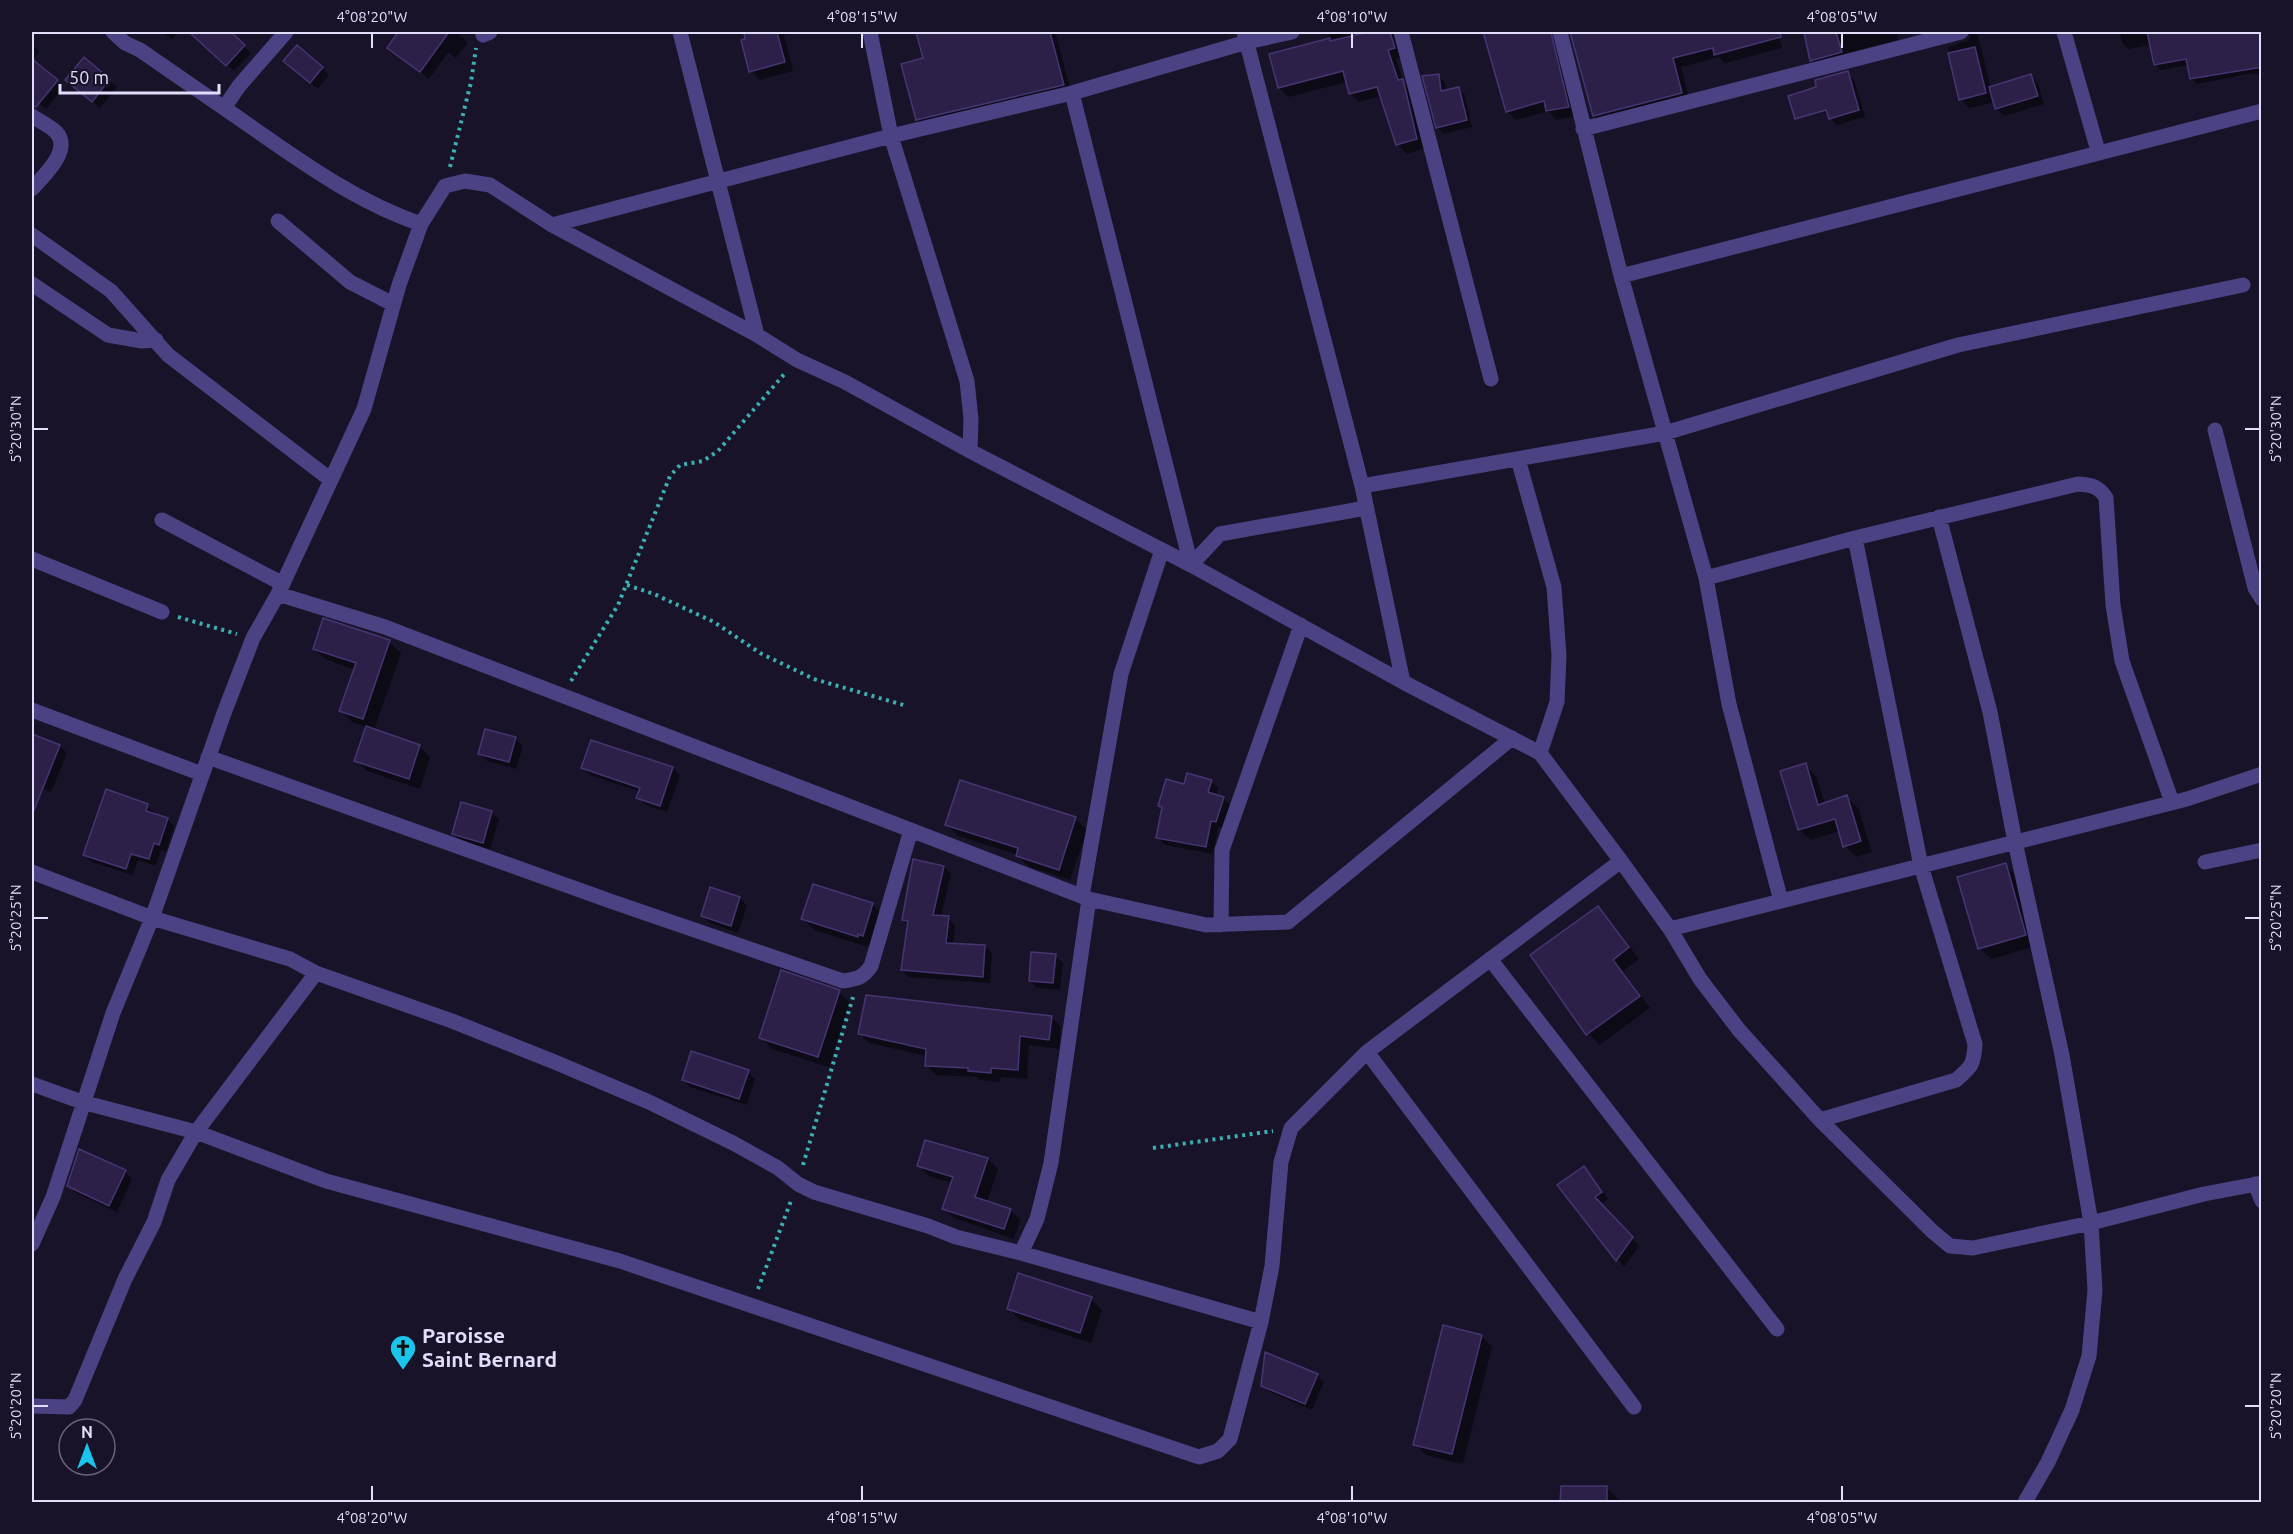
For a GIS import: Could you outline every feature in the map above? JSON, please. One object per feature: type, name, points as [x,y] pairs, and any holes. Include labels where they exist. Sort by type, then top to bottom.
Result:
[{"type":"street","points":[[113,32],[125,43],[140,50],[331,181],[388,213],[421,224]]},
{"type":"street","points":[[224,108],[239,86],[286,32]]},
{"type":"street","points":[[680,32],[757,335]]},
{"type":"street","points":[[870,32],[891,136],[967,381],[972,419],[970,450]]},
{"type":"street","points":[[552,225],[891,136],[1072,93],[1245,37],[1292,32]]},
{"type":"street","points":[[1401,32],[1491,380]]},
{"type":"street","points":[[1560,32],[1621,276],[1706,578],[1729,704],[1781,901]]},
{"type":"street","points":[[1584,129],[1961,32]]},
{"type":"street","points":[[2064,32],[2098,151]]},
{"type":"street","points":[[1245,37],[1362,486],[1403,682]]},
{"type":"street","points":[[1072,93],[1191,565]]},
{"type":"street","points":[[1621,276],[2098,151],[2262,111]]},
{"type":"street","points":[[32,116],[57,133],[62,144],[62,152],[32,189]]},
{"type":"street","points":[[32,1244],[53,1197],[82,1102],[120,993],[152,918],[208,757],[253,638],[280,589],[364,409],[393,304],[421,224],[445,186],[465,181],[490,185],[552,225],[757,335],[796,360],[844,382],[1191,565],[1403,682],[1540,753],[1621,861],[1670,930],[1700,980],[1739,1030],[1820,1120],[1950,1246],[1973,1248],[2091,1223],[2204,1194],[2258,1184],[2262,1201]]},
{"type":"street","points":[[278,221],[350,282],[393,304]]},
{"type":"street","points":[[32,236],[111,291],[168,355],[331,480]]},
{"type":"street","points":[[32,284],[108,335],[141,341],[156,340]]},
{"type":"street","points":[[1362,486],[1665,433],[1958,345],[2243,285]]},
{"type":"street","points":[[2215,430],[2255,588],[2262,599]]},
{"type":"street","points":[[1518,459],[1554,587],[1559,656],[1557,702],[1540,753]]},
{"type":"street","points":[[1706,578],[1939,517],[2078,484],[2093,485],[2101,489],[2106,498],[2113,605],[2122,661],[2172,802]]},
{"type":"street","points":[[1191,565],[1220,534],[1366,508]]},
{"type":"street","points":[[1939,517],[1990,712],[2015,842],[2062,1055],[2091,1223],[2095,1290],[2089,1356],[2072,1410],[2048,1462],[2025,1503]]},
{"type":"street","points":[[162,519],[280,589],[385,627],[561,697],[1086,898],[1206,925],[1288,922],[1512,738]]},
{"type":"street","points":[[1820,1120],[1956,1080],[1971,1067],[1975,1059],[1975,1044],[1921,866],[1855,538]]},
{"type":"street","points":[[1021,1253],[1037,1219],[1051,1163],[1075,1009],[1086,898],[1121,674],[1162,550]]},
{"type":"street","points":[[32,560],[162,612]]},
{"type":"street","points":[[1221,925],[1222,850],[1301,625]]},
{"type":"street","points":[[32,710],[202,774]]},
{"type":"street","points":[[208,757],[624,906],[843,981],[858,979],[865,975],[871,966],[911,830]]},
{"type":"street","points":[[1670,930],[2172,802],[2262,774]]},
{"type":"street","points":[[2205,862],[2262,850]]},
{"type":"street","points":[[32,1084],[82,1102],[196,1132],[326,1181],[620,1261],[1199,1457],[1218,1451],[1230,1439],[1262,1322],[1272,1266],[1281,1162],[1291,1128],[1367,1052],[1621,861]]},
{"type":"street","points":[[32,873],[152,918],[290,959],[316,974],[452,1021],[650,1102],[778,1168],[798,1184],[814,1192],[928,1226],[956,1237],[1021,1253],[1262,1322]]},
{"type":"street","points":[[1490,959],[1777,1329]]},
{"type":"street","points":[[32,1406],[69,1407],[75,1400],[125,1279],[153,1222],[168,1180],[196,1132],[316,974]]},
{"type":"street","points":[[1367,1052],[1634,1407]]},
{"type":"path","points":[[445,186],[460,134],[476,45],[486,33]]},
{"type":"path","points":[[561,697],[618,605],[670,476],[681,465],[703,461],[718,450],[796,360]]},
{"type":"path","points":[[627,585],[654,594],[714,622],[759,653],[814,679],[907,706]]},
{"type":"path","points":[[162,612],[253,638]]},
{"type":"path","points":[[752,1306],[798,1184],[858,979]]},
{"type":"path","points":[[1153,1148],[1291,1128]]},
{"type":"building","points":[[189,32],[231,32],[245,45],[226,66]]},
{"type":"building","points":[[398,32],[449,32],[420,72],[387,48]]},
{"type":"building","points":[[744,32],[777,32],[785,62],[749,72],[741,40],[745,39]]},
{"type":"building","points":[[916,32],[1050,32],[1064,85],[916,120],[901,64],[923,58]]},
{"type":"building","points":[[1369,32],[1390,32],[1395,48],[1388,50],[1398,80],[1403,79],[1417,139],[1396,145],[1377,87],[1349,94],[1343,71],[1278,88],[1269,54],[1330,38],[1330,41]]},
{"type":"building","points":[[1483,32],[1551,32],[1569,107],[1546,111],[1544,101],[1506,112]]},
{"type":"building","points":[[1570,32],[1780,32],[1781,37],[1714,55],[1713,48],[1673,58],[1682,93],[1593,116]]},
{"type":"building","points":[[1804,32],[1836,32],[1842,52],[1810,61]]},
{"type":"building","points":[[2147,32],[2262,32],[2262,67],[2190,79],[2186,59],[2154,65]]},
{"type":"building","points":[[297,45],[323,67],[310,83],[283,61]]},
{"type":"building","points":[[1975,47],[1986,93],[1959,100],[1948,53]]},
{"type":"building","points":[[84,57],[110,79],[92,102],[65,80]]},
{"type":"building","points":[[32,59],[58,80],[36,107],[32,106]]},
{"type":"building","points":[[1848,71],[1859,110],[1829,119],[1826,110],[1795,119],[1788,96],[1816,87],[1815,80]]},
{"type":"building","points":[[1439,74],[1441,91],[1459,87],[1467,120],[1436,128],[1422,76]]},
{"type":"building","points":[[2031,74],[2038,96],[1995,109],[1989,87]]},
{"type":"building","points":[[323,618],[390,640],[363,719],[339,711],[356,663],[313,649]]},
{"type":"building","points":[[366,726],[420,745],[409,779],[354,761]]},
{"type":"building","points":[[485,729],[516,737],[509,762],[478,754]]},
{"type":"building","points":[[32,734],[60,745],[32,815]]},
{"type":"building","points":[[591,740],[673,767],[660,806],[636,798],[640,788],[581,768]]},
{"type":"building","points":[[1806,763],[1818,805],[1847,795],[1861,841],[1843,847],[1835,819],[1798,830],[1780,771]]},
{"type":"building","points":[[1187,773],[1212,780],[1208,792],[1224,797],[1216,822],[1211,821],[1206,847],[1156,838],[1162,807],[1158,806],[1166,779],[1184,784]]},
{"type":"building","points":[[960,780],[1076,817],[1059,870],[1016,856],[1018,848],[945,825]]},
{"type":"building","points":[[106,789],[148,804],[146,811],[168,818],[159,845],[154,843],[149,859],[131,854],[126,869],[83,855]]},
{"type":"building","points":[[461,802],[492,811],[483,843],[452,834]]},
{"type":"building","points":[[913,859],[944,866],[933,915],[949,916],[946,943],[985,945],[983,977],[901,970],[908,921],[902,920]]},
{"type":"building","points":[[2006,863],[2026,935],[1978,949],[1957,877]]},
{"type":"building","points":[[813,884],[873,903],[863,936],[858,934],[858,937],[801,919]]},
{"type":"building","points":[[710,887],[740,897],[731,926],[701,916]]},
{"type":"building","points":[[1598,906],[1629,947],[1613,960],[1640,996],[1586,1035],[1530,955]]},
{"type":"building","points":[[1031,952],[1056,954],[1053,983],[1029,981]]},
{"type":"building","points":[[781,970],[840,990],[818,1057],[759,1038]]},
{"type":"building","points":[[866,995],[1052,1016],[1049,1040],[1020,1036],[1018,1070],[991,1068],[991,1073],[968,1071],[968,1068],[925,1066],[926,1049],[858,1034]]},
{"type":"building","points":[[691,1051],[749,1070],[739,1099],[682,1080]]},
{"type":"building","points":[[925,1140],[988,1158],[975,1197],[1011,1209],[1004,1229],[942,1209],[953,1177],[917,1166]]},
{"type":"building","points":[[79,1149],[126,1170],[109,1206],[67,1186]]},
{"type":"building","points":[[1584,1166],[1602,1192],[1595,1197],[1633,1237],[1616,1261],[1557,1185]]},
{"type":"building","points":[[1018,1273],[1092,1297],[1080,1333],[1007,1309]]},
{"type":"building","points":[[1443,1325],[1482,1335],[1452,1454],[1413,1445]]},
{"type":"building","points":[[1265,1352],[1318,1374],[1305,1404],[1261,1386]]},
{"type":"building","points":[[1561,1486],[1607,1486],[1607,1503],[1560,1503]]},
{"type":"place","name":"Paroisse Saint Bernard","points":[[403,1371]]}]
